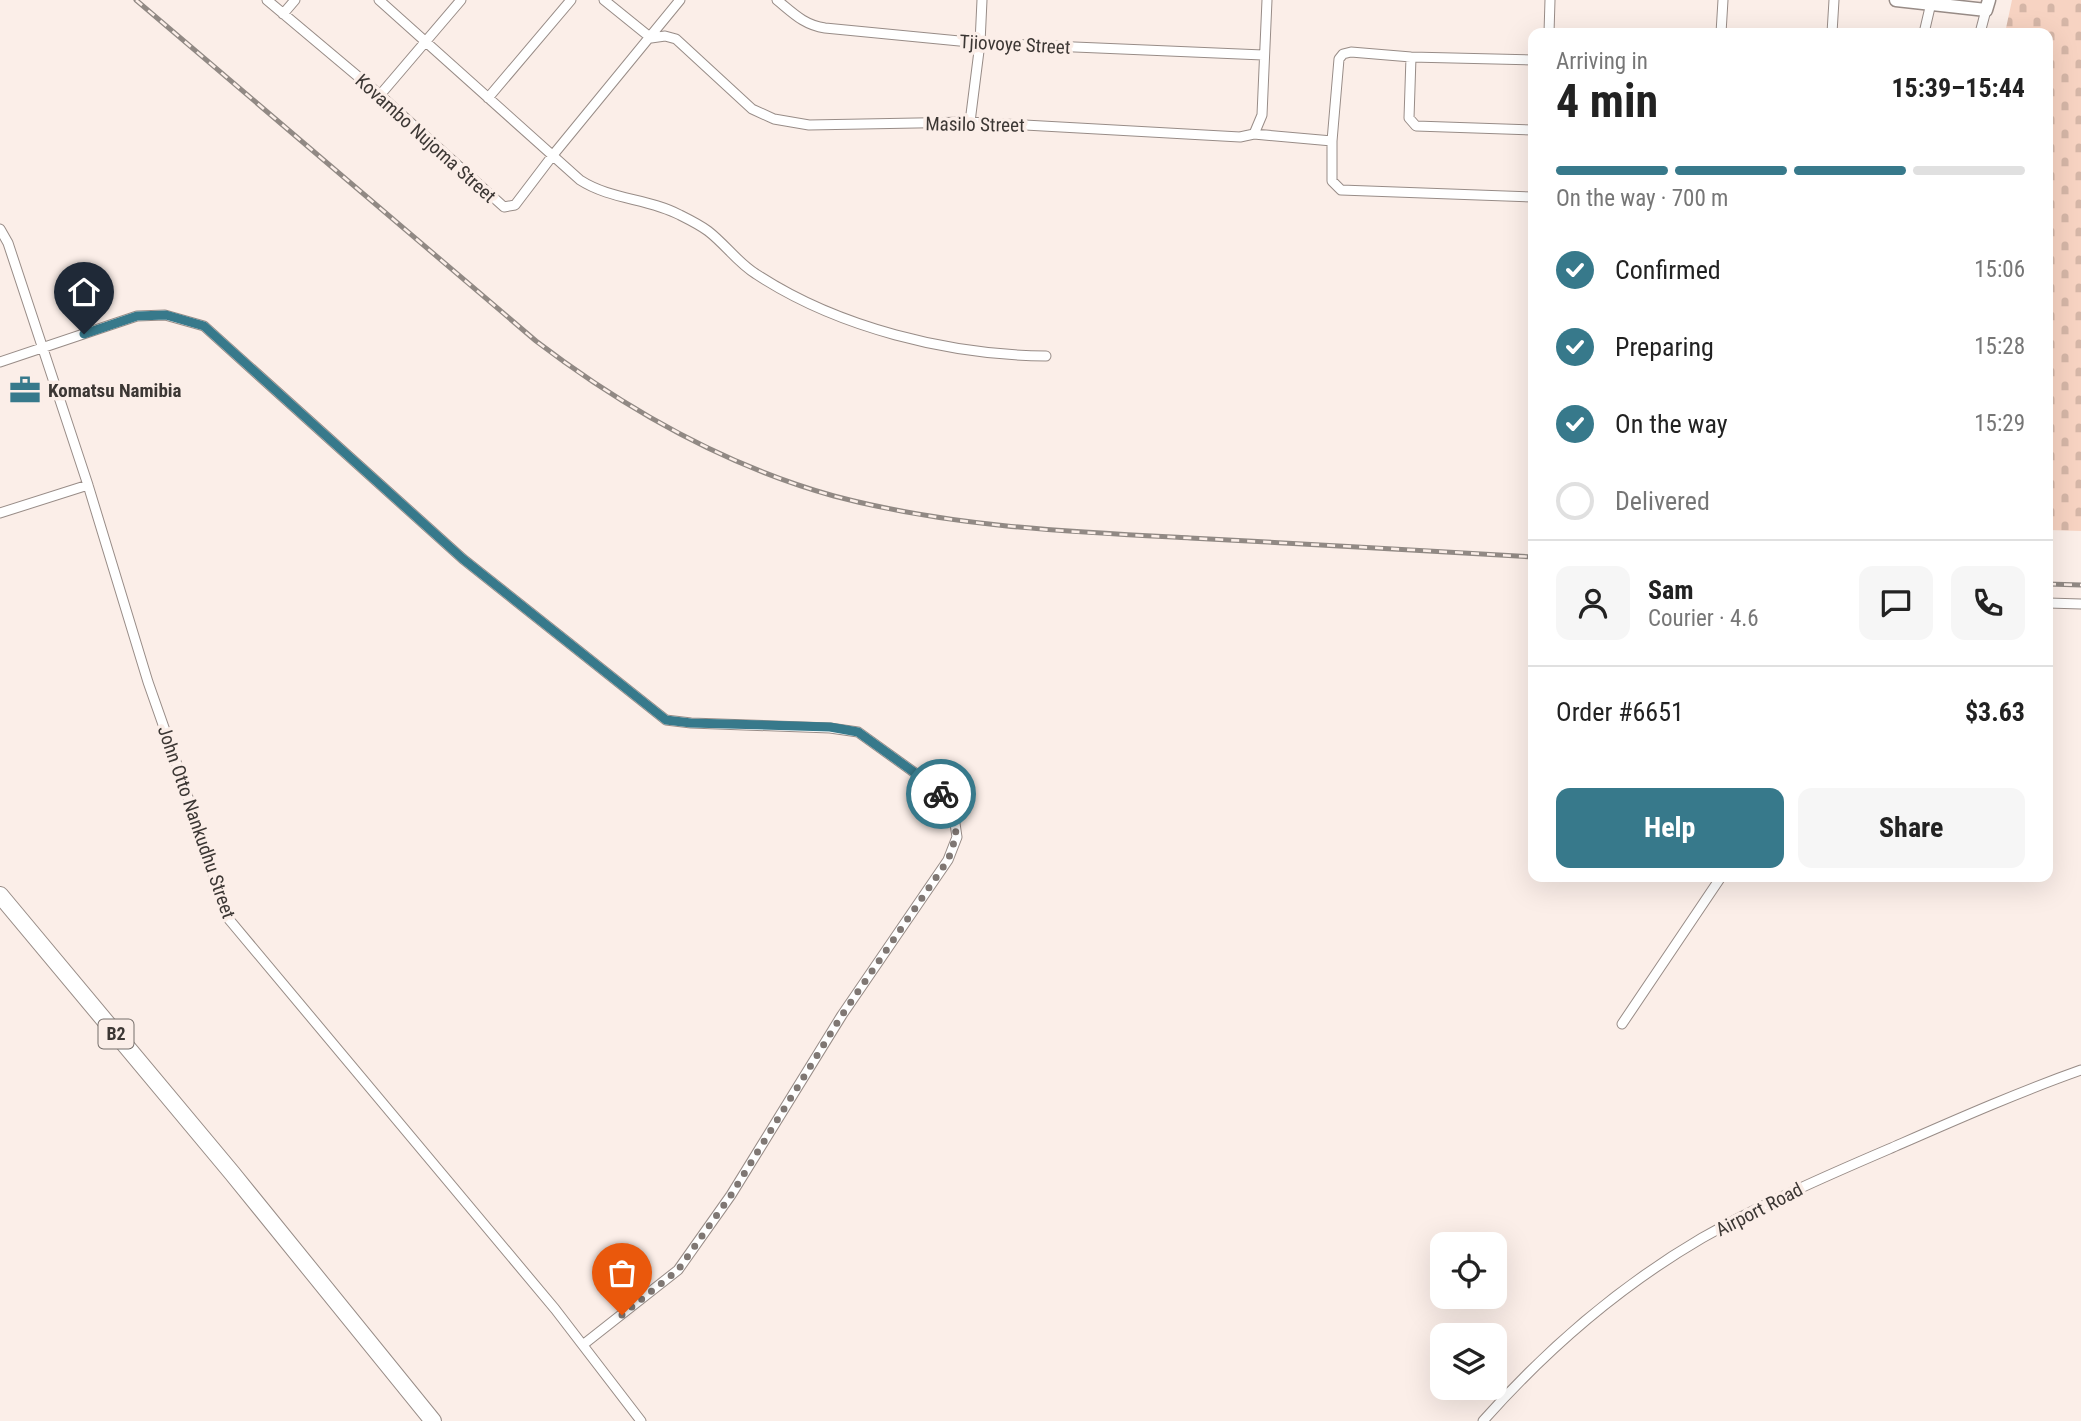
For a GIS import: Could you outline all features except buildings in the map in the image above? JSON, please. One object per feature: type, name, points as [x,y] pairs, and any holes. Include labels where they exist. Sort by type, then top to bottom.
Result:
[{"type":"highway","name":"B2","points":[[0,895],[249,1194],[433,1421]]},
{"type":"street","name":"Kovambo Nujoma Street","points":[[267,0],[380,95],[504,207],[515,205],[679,0]]},
{"type":"street","points":[[283,14],[295,0]]},
{"type":"street","points":[[379,0],[580,180],[595,190],[612,196],[658,205],[679,214],[707,230],[753,272],[785,292],[852,320],[906,338],[980,351],[1046,356]]},
{"type":"street","points":[[380,95],[461,0]]},
{"type":"street","points":[[488,97],[571,0]]},
{"type":"street","name":"Masilo Street","points":[[604,0],[651,38],[665,36],[676,39],[752,109],[774,119],[809,125],[970,122],[1240,137],[1254,134],[1332,141]]},
{"type":"street","name":"Tjiovoye Street","points":[[777,0],[811,26],[980,43],[1263,55]]},
{"type":"street","points":[[970,122],[980,43],[982,0]]},
{"type":"street","points":[[1254,134],[1262,114],[1267,0]]},
{"type":"street","points":[[1549,28],[1550,0]]},
{"type":"street","points":[[1721,28],[1723,0]]},
{"type":"street","points":[[1832,28],[1834,0]]},
{"type":"street","points":[[1895,0],[1987,5],[1981,28]]},
{"type":"street","points":[[1925,28],[1931,3]]},
{"type":"street","points":[[1528,60],[1411,57],[1351,52],[1343,54],[1339,59],[1332,141],[1332,181],[1335,187],[1341,190],[1528,197]]},
{"type":"street","points":[[1411,57],[1409,118],[1416,126],[1528,130]]},
{"type":"street","name":"John Otto Nankudhu Street","points":[[0,229],[8,243],[44,348],[148,682],[227,917],[584,1344],[641,1421]]},
{"type":"street","points":[[0,362],[137,316],[166,315],[204,326],[463,559],[666,720],[830,727],[858,732],[936,788],[953,810],[957,837],[948,860],[842,1015],[731,1195],[678,1270],[584,1344]]},
{"type":"street","points":[[0,513],[88,485]]},
{"type":"street","points":[[2053,603],[2081,604]]},
{"type":"street","points":[[1622,1024],[1718,882]]},
{"type":"street","name":"Airport Road","points":[[1483,1421],[1531,1370],[1581,1324],[1700,1239],[1798,1189],[1986,1106],[2081,1070]]},
{"type":"green space","points":[[2012,0],[2081,0],[2081,531],[2053,530],[2053,28],[2006,28]]},
{"type":"railway","points":[[136,0],[536,341],[640,412],[754,469],[834,496],[922,515],[966,521],[1100,533],[1528,557]]},
{"type":"railway","points":[[2053,584],[2081,585]]},
{"type":"way so far","points":[[622,1315],[678,1270],[731,1195],[842,1015],[948,860],[957,837],[953,810],[941,794]]},
{"type":"place","name":"Komatsu Namibia","points":[[25,390]]},
{"type":"route","points":[[84,334],[137,316],[166,315],[204,326],[463,559],[666,720],[830,727],[858,732],[941,794]]}]
